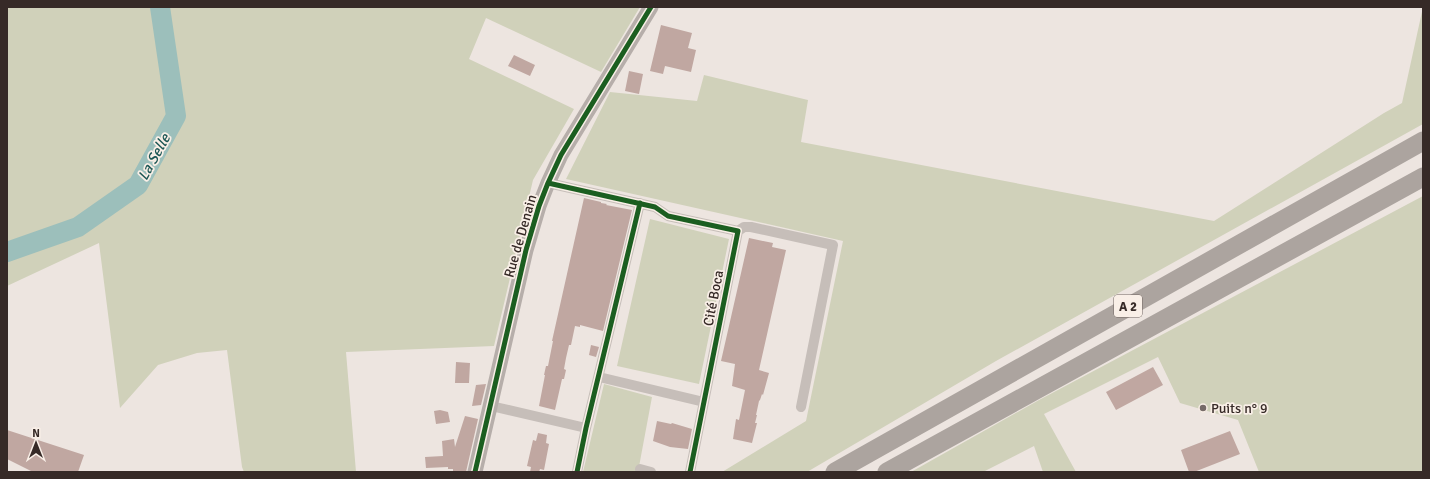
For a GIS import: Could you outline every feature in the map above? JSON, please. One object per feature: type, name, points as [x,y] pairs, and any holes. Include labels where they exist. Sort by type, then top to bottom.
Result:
[{"type":"highway","name":"A 2","points":[[834,472],[1423,141]]},
{"type":"highway","name":"A 2","points":[[888,472],[1423,177]]},
{"type":"street","name":"Rue de Denain","points":[[475,472],[529,239],[548,183],[574,132],[651,7]]},
{"type":"street","points":[[548,183],[640,203],[658,208],[668,216],[738,231],[751,227],[833,245],[802,406]]},
{"type":"street","points":[[577,472],[586,428],[640,203]]},
{"type":"street","name":"Cité Boca","points":[[690,472],[738,231]]},
{"type":"street","points":[[599,377],[704,402]]},
{"type":"street","points":[[491,406],[586,428]]},
{"type":"street","points":[[640,470],[651,472]]},
{"type":"green space","points":[[7,7],[640,7],[601,72],[486,18],[469,59],[574,109],[533,180],[494,346],[346,352],[356,472],[244,472],[242,467],[227,350],[197,353],[158,365],[120,408],[99,243],[7,286]]},
{"type":"green space","points":[[1423,7],[1423,124],[996,361],[807,472],[722,472],[806,421],[843,241],[566,179],[610,92],[697,101],[704,75],[808,100],[801,142],[1214,221],[1402,103]]},
{"type":"green space","points":[[1423,196],[1423,472],[1259,472],[1238,420],[1180,403],[1158,357],[1044,414],[1076,472],[1043,472],[1034,446],[983,472],[911,472],[1039,400]]},
{"type":"green space","points":[[650,219],[729,239],[699,384],[617,366]]},
{"type":"green space","points":[[604,384],[652,397],[638,472],[583,472]]},
{"type":"building","points":[[661,25],[692,33],[688,48],[696,50],[691,72],[665,66],[663,74],[650,71]]},
{"type":"building","points":[[514,55],[535,65],[530,76],[508,66]]},
{"type":"building","points":[[629,71],[643,74],[639,94],[625,91]]},
{"type":"building","points":[[584,198],[607,204],[606,205],[632,210],[603,331],[580,325],[580,327],[575,326],[571,345],[569,345],[566,358],[564,379],[562,379],[555,410],[539,406],[544,375],[546,366],[548,366],[552,341]]},
{"type":"building","points":[[749,238],[773,243],[772,247],[786,250],[759,370],[769,373],[763,395],[762,394],[759,401],[755,423],[757,423],[752,443],[733,439],[736,419],[739,420],[745,390],[732,386],[735,364],[721,361]]},
{"type":"building","points":[[591,345],[599,347],[596,357],[589,355]]},
{"type":"building","points":[[456,362],[470,363],[469,383],[455,383]]},
{"type":"building","points":[[1153,367],[1163,385],[1116,410],[1106,392]]},
{"type":"building","points":[[486,384],[481,405],[472,406],[476,385]]},
{"type":"building","points":[[440,410],[448,412],[450,422],[436,424],[434,411]]},
{"type":"building","points":[[465,416],[478,419],[466,472],[453,472],[453,469],[448,469],[448,467],[426,468],[425,457],[443,456],[442,441],[454,439],[455,447]]},
{"type":"building","points":[[657,421],[672,423],[692,429],[688,449],[670,447],[653,441]]},
{"type":"building","points":[[7,430],[84,455],[78,472],[33,472],[7,459]]},
{"type":"building","points":[[1230,431],[1240,454],[1194,472],[1189,472],[1181,450]]},
{"type":"building","points":[[538,433],[547,435],[546,443],[549,444],[544,470],[540,469],[539,472],[530,472],[531,467],[527,466],[533,440],[536,441]]},
{"type":"waterway","name":"La Selle","points":[[7,252],[78,227],[138,185],[176,116],[160,7]]},
{"type":"cycle path","points":[[475,472],[526,250],[539,206],[561,155],[651,7]]},
{"type":"cycle path","points":[[548,183],[655,207],[668,216],[738,231],[690,472]]},
{"type":"cycle path","points":[[577,472],[586,428],[640,203]]},
{"type":"place","name":"Puits n° 9","points":[[1203,408]]}]
